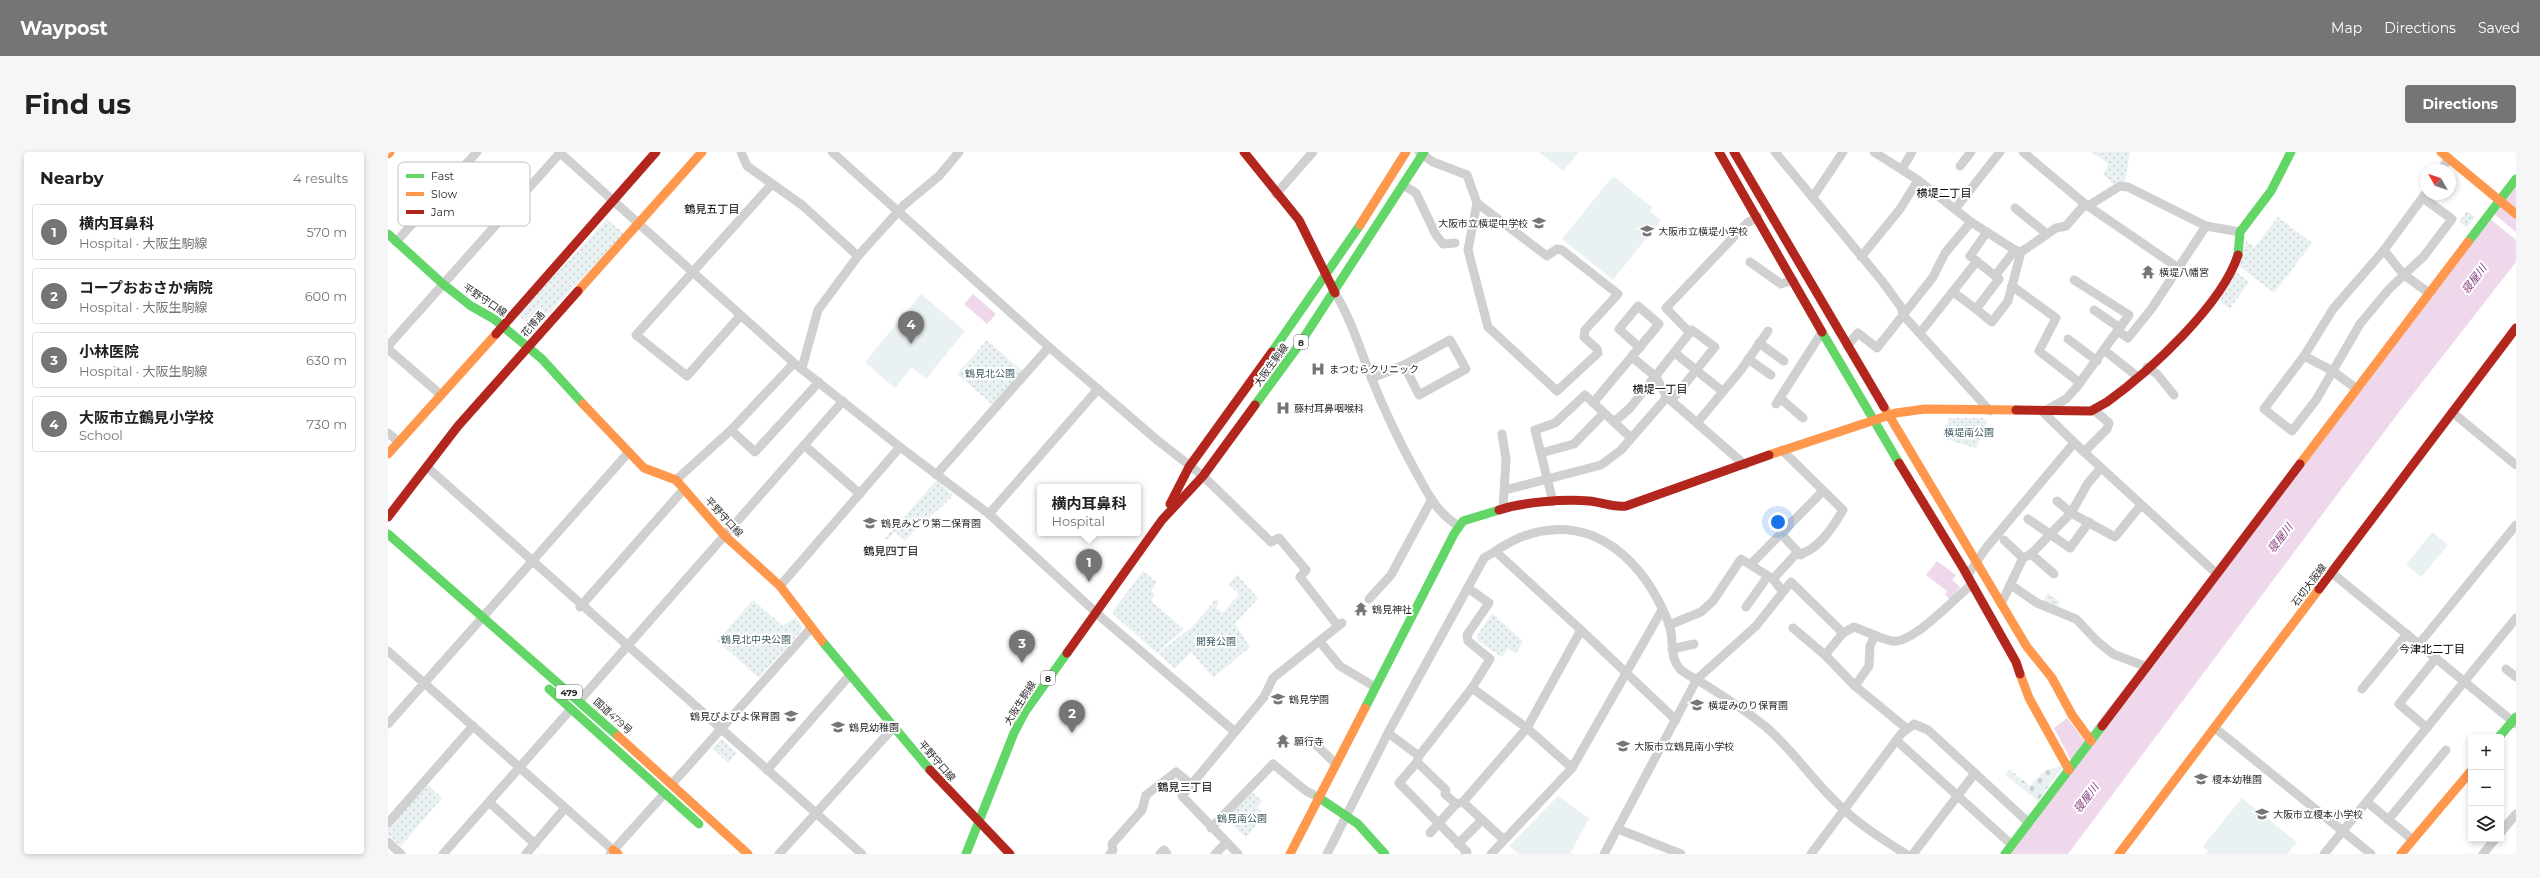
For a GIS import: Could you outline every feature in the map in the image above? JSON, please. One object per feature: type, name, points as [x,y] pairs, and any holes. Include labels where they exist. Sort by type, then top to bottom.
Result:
[{"type":"main road","points":[[388,454],[656,152]]},
{"type":"main road","name":"花博通","points":[[388,517],[458,427],[702,152]]},
{"type":"main road","points":[[1244,152],[1298,220],[1335,293]]},
{"type":"main road","name":"大阪生駒線","points":[[1162,520],[1189,467],[1327,276],[1406,152]]},
{"type":"main road","points":[[1719,152],[1750,203],[1872,419],[1967,576],[1971,586],[2016,662],[2029,698],[2071,767]]},
{"type":"main road","points":[[1734,152],[1887,415],[1973,559],[1977,563],[2000,604],[2034,658],[2052,678],[2089,744]]},
{"type":"main road","points":[[1290,854],[1458,526],[1463,521],[1478,518],[1503,509],[1553,502],[1590,501],[1619,507],[1626,506],[1745,465],[1782,450],[1887,415],[1925,409],[2043,412],[2094,410],[2138,377],[2206,311],[2223,288],[2234,267],[2241,240],[2240,232],[2270,191],[2291,152]]},
{"type":"main road","name":"大阪生駒線","points":[[966,854],[1014,733],[1024,715],[1162,520],[1203,476],[1335,293],[1404,185],[1422,153]]},
{"type":"main road","points":[[2445,155],[2516,214]]},
{"type":"main road","points":[[2005,854],[2430,293],[2501,202],[2516,179]]},
{"type":"main road","name":"平野守口線","points":[[388,234],[443,284],[471,306],[503,325],[528,347],[569,388],[628,454],[644,468],[676,480],[725,536],[780,586],[811,628],[944,786],[980,820],[1010,854]]},
{"type":"main road","name":"石切大阪線","points":[[2119,854],[2516,328]]},
{"type":"main road","name":"国道479号","points":[[388,534],[579,701],[748,854]]},
{"type":"main road","points":[[388,546],[498,644]]},
{"type":"main road","name":"479","points":[[543,684],[704,829]]},
{"type":"main road","points":[[2503,734],[2515,721]]},
{"type":"main road","points":[[2401,854],[2468,775]]},
{"type":"main road","points":[[1318,797],[1346,815],[1368,833],[1385,854]]},
{"type":"street","points":[[468,162],[477,152]]},
{"type":"street","points":[[530,185],[559,152],[794,363],[900,448],[989,514],[1096,612],[1234,731]]},
{"type":"street","points":[[741,152],[747,166],[771,185],[802,205],[858,256]]},
{"type":"street","points":[[832,152],[1049,347],[1189,467],[1203,476],[1271,542],[1279,538],[1306,570],[1300,577],[1340,624],[1320,642],[1273,678],[1264,697],[1234,731],[1182,796],[1210,828],[1238,854]]},
{"type":"street","points":[[802,368],[818,310],[858,256],[898,212],[939,176],[959,152]]},
{"type":"street","points":[[1276,194],[1313,152]]},
{"type":"street","points":[[1775,152],[1896,299],[1903,315],[1990,411]]},
{"type":"street","points":[[1813,198],[1843,152]]},
{"type":"street","points":[[1874,152],[1918,180],[1971,222],[2018,251]]},
{"type":"street","points":[[1902,169],[1912,152]]},
{"type":"street","points":[[1960,166],[1971,152]]},
{"type":"street","points":[[1955,209],[2000,152]]},
{"type":"street","points":[[2023,152],[2086,205],[2177,267]]},
{"type":"street","points":[[1422,153],[1433,162],[1467,175],[1477,203],[1468,250],[1488,327],[1557,391],[1598,353],[1597,349],[1584,337],[1585,330],[1618,294],[1562,250],[1557,249],[1547,256],[1477,203]]},
{"type":"street","points":[[1861,257],[1896,214],[1918,180]]},
{"type":"street","points":[[740,316],[687,376],[636,335],[691,272],[771,185]]},
{"type":"street","points":[[1404,185],[1416,193],[1436,235],[1443,244],[1455,243]]},
{"type":"street","points":[[1995,276],[2018,251],[2056,228],[2066,226],[2086,205],[2120,186],[2128,187],[2206,226],[2240,232]]},
{"type":"street","points":[[1750,203],[1761,198]]},
{"type":"street","points":[[2421,200],[2384,250],[2333,309],[2304,356],[2264,410],[2292,431],[2316,400],[2331,370],[2360,324],[2403,274],[2424,256],[2452,219],[2429,200]]},
{"type":"street","points":[[2015,208],[2047,234]]},
{"type":"street","points":[[1690,333],[1666,308],[1747,223],[1758,217]]},
{"type":"street","points":[[1847,346],[1858,333],[1877,348],[1933,278],[1945,253],[1971,222]]},
{"type":"street","points":[[396,242],[410,226]]},
{"type":"street","points":[[441,395],[388,348],[494,226]]},
{"type":"street","points":[[2094,310],[2119,329],[2128,338],[2152,308],[2177,267],[2206,226]]},
{"type":"street","points":[[1976,309],[1999,279],[1970,256],[1987,232]]},
{"type":"street","points":[[2384,250],[2403,274],[2430,293]]},
{"type":"street","points":[[1953,292],[1992,322],[2008,301],[2018,251]]},
{"type":"street","points":[[1920,333],[1977,261]]},
{"type":"street","points":[[1750,262],[1781,284],[1793,280]]},
{"type":"street","points":[[2074,280],[2129,314],[2097,361],[2066,400],[2043,412],[2074,443],[2217,574]]},
{"type":"street","points":[[2012,286],[2056,318],[2038,351],[2080,383]]},
{"type":"street","points":[[1335,293],[1344,308],[1372,378],[1406,453],[1432,499],[1443,515],[1458,526]]},
{"type":"street","points":[[1593,403],[1640,348],[1659,324],[1638,306],[1619,329],[1640,348]]},
{"type":"street","points":[[1505,490],[1601,465],[1621,450],[1697,369],[1715,347],[1692,330],[1630,408],[1614,422]]},
{"type":"street","points":[[1697,423],[1748,359],[1768,331]]},
{"type":"street","points":[[1803,418],[1778,401],[1822,332]]},
{"type":"street","points":[[2068,339],[2097,361]]},
{"type":"street","points":[[1372,378],[1404,365],[1450,340],[1466,369],[1419,395],[1404,365]]},
{"type":"street","points":[[1759,343],[1784,361]]},
{"type":"street","points":[[936,475],[1049,347]]},
{"type":"street","points":[[2104,350],[2138,377]]},
{"type":"street","points":[[1675,352],[1722,391]]},
{"type":"street","points":[[2304,356],[2331,370],[2357,390]]},
{"type":"street","points":[[1632,357],[1656,377],[1669,399],[1745,465]]},
{"type":"street","points":[[1748,359],[1771,375]]},
{"type":"street","points":[[676,480],[731,430],[794,363]]},
{"type":"street","points":[[2147,367],[2157,374],[2174,395]]},
{"type":"street","points":[[731,430],[755,452],[819,382]]},
{"type":"street","points":[[989,514],[1098,389]]},
{"type":"street","points":[[1553,502],[1542,453],[1535,430],[1555,423],[1584,395],[1631,438]]},
{"type":"street","points":[[579,701],[843,401]]},
{"type":"street","points":[[2084,452],[2107,429],[2109,423],[2094,410]]},
{"type":"street","points":[[2452,412],[2516,465]]},
{"type":"street","points":[[1542,453],[1574,444],[1604,413]]},
{"type":"street","points":[[388,432],[399,442]]},
{"type":"street","points":[[1502,434],[1506,459],[1503,509]]},
{"type":"street","points":[[1967,576],[1986,548],[2074,443]]},
{"type":"street","points":[[804,445],[860,494]]},
{"type":"street","points":[[780,586],[900,448]]},
{"type":"street","points":[[1746,607],[1771,577],[1795,555],[1802,554],[1824,538],[1843,510],[1782,450]]},
{"type":"street","points":[[388,724],[482,616],[628,454]]},
{"type":"street","points":[[426,468],[531,561],[580,607],[720,728],[862,854]]},
{"type":"street","points":[[2000,604],[2027,556],[2071,513],[2088,483],[2101,468]]},
{"type":"street","points":[[580,607],[684,490]]},
{"type":"street","points":[[1751,564],[1823,491]]},
{"type":"street","points":[[1369,599],[1391,575],[1432,499]]},
{"type":"street","points":[[2057,501],[2071,513],[2115,537],[2141,505]]},
{"type":"street","points":[[2028,519],[2070,548],[2089,522]]},
{"type":"street","points":[[2419,644],[2516,525]]},
{"type":"street","points":[[1327,854],[1388,733],[1484,558],[1508,542],[1542,532],[1579,532],[1598,538],[1614,546],[1636,566],[1670,625],[1674,662],[1682,671],[1742,708],[1772,733],[1844,810],[1870,831],[1906,854]]},
{"type":"street","points":[[1781,534],[1802,554]]},
{"type":"street","points":[[2004,540],[2054,574]]},
{"type":"street","points":[[1495,551],[1627,672],[1676,720]]},
{"type":"street","points":[[1670,625],[1702,612],[1713,601],[1742,559],[1771,577],[1783,592]]},
{"type":"street","points":[[2332,573],[2515,721]]},
{"type":"street","points":[[1604,854],[1697,679],[1756,626],[1791,582],[1843,633]]},
{"type":"street","points":[[2011,585],[2037,603],[2076,619],[2113,654],[2146,667]]},
{"type":"street","points":[[1825,655],[1843,633],[1854,627],[1893,641],[1904,638],[1936,618],[1971,586]]},
{"type":"street","points":[[1465,854],[1467,852],[1458,844],[1440,822],[1399,783],[1472,688],[1490,659],[1468,641],[1467,635],[1489,603],[1468,588]]},
{"type":"street","points":[[1491,854],[1503,839],[1572,768],[1662,610]]},
{"type":"street","points":[[2324,854],[2516,618]]},
{"type":"street","points":[[672,784],[720,728],[811,628]]},
{"type":"street","points":[[1793,628],[1825,655],[1855,686],[1906,728]]},
{"type":"street","points":[[1430,833],[1527,728],[1581,630]]},
{"type":"street","points":[[2362,689],[2407,634]]},
{"type":"street","points":[[1855,686],[1869,666],[1870,646],[1875,635]]},
{"type":"street","points":[[1320,642],[1340,666],[1375,687]]},
{"type":"street","points":[[1672,649],[1694,644]]},
{"type":"street","points":[[388,651],[565,808],[613,853],[665,793]]},
{"type":"street","points":[[2427,728],[2399,704],[2436,658]]},
{"type":"street","points":[[2506,669],[2516,677]]},
{"type":"street","points":[[767,770],[850,675]]},
{"type":"street","points":[[1472,688],[1527,728],[1572,768]]},
{"type":"street","points":[[443,854],[571,709]]},
{"type":"street","points":[[1811,854],[1896,740],[1906,728],[1914,724],[1924,727],[2029,823]]},
{"type":"street","points":[[388,823],[473,726]]},
{"type":"street","points":[[779,854],[894,727]]},
{"type":"street","points":[[2215,728],[2371,854]]},
{"type":"street","points":[[1388,733],[1418,759],[1446,790],[1445,794],[1482,820],[1503,839]]},
{"type":"street","points":[[1310,739],[1336,764]]},
{"type":"street","points":[[1896,740],[2012,845]]},
{"type":"street","points":[[2388,820],[2446,750]]},
{"type":"street","points":[[1210,828],[1274,764],[1306,791],[1318,797]]},
{"type":"street","points":[[1112,844],[1142,810],[1146,795],[1176,772],[1192,784]]},
{"type":"street","points":[[1913,854],[1975,773]]},
{"type":"street","points":[[489,802],[535,844]]},
{"type":"street","points":[[2367,802],[2413,840]]},
{"type":"street","points":[[526,854],[565,808]]},
{"type":"street","points":[[2504,828],[2516,814]]},
{"type":"street","points":[[1458,844],[1482,820]]},
{"type":"street","points":[[1618,829],[1680,854]]},
{"type":"street","points":[[388,842],[402,854]]},
{"type":"street","points":[[2483,854],[2493,842]]},
{"type":"street","points":[[1215,854],[1226,843]]},
{"type":"street","points":[[1110,854],[1113,850],[1112,844]]},
{"type":"street","points":[[1112,844],[1120,854]]},
{"type":"street","points":[[1160,854],[1164,850],[1168,854]]},
{"type":"green space","points":[[1539,152],[1579,152],[1563,171]]},
{"type":"green space","points":[[2091,152],[2130,152],[2125,181],[2113,184],[2103,174],[2109,164]]},
{"type":"green space","points":[[1613,176],[1653,208],[1650,211],[1661,220],[1613,280],[1562,239]]},
{"type":"green space","points":[[2467,211],[2475,217],[2467,228],[2459,222]]},
{"type":"green space","points":[[2278,217],[2312,243],[2274,293],[2239,266],[2246,241],[2255,247]]},
{"type":"green space","points":[[607,219],[624,234],[534,329],[518,315]]},
{"type":"green space","points":[[2235,271],[2249,282],[2230,309],[2220,301]]},
{"type":"green space","points":[[921,294],[965,331],[926,379],[912,367],[895,388],[865,362]]},
{"type":"green space","name":"鶴見北公園","points":[[987,340],[1023,372],[994,406],[957,374]]},
{"type":"green space","name":"横堤南公園","points":[[1949,418],[1983,418],[1987,423],[1976,448],[1942,438]]},
{"type":"green space","points":[[937,480],[953,495],[905,541],[895,532],[887,540],[885,538]]},
{"type":"green space","points":[[2432,532],[2448,545],[2421,577],[2406,565]]},
{"type":"green space","points":[[1143,571],[1157,582],[1151,591],[1155,594],[1151,601],[1184,629],[1157,653],[1114,615],[1113,611]]},
{"type":"green space","name":"開発公園","points":[[1237,575],[1258,598],[1235,624],[1250,647],[1213,678],[1191,652],[1175,669],[1158,653],[1192,627],[1216,599],[1219,602],[1216,608],[1223,613],[1239,594],[1228,584]]},
{"type":"green space","points":[[2048,593],[2060,602],[2056,608],[2042,602]]},
{"type":"green space","name":"鶴見北中央公園","points":[[753,600],[783,626],[795,617],[802,626],[801,631],[759,678],[717,641]]},
{"type":"green space","points":[[1492,613],[1523,641],[1516,654],[1508,648],[1502,657],[1477,640],[1477,636]]},
{"type":"green space","points":[[722,739],[737,753],[728,763],[712,748]]},
{"type":"green space","points":[[2061,766],[2062,768],[2038,801],[2005,775],[2009,769],[2030,786],[2044,771]]},
{"type":"green space","points":[[427,784],[442,798],[401,846],[388,835],[388,829]]},
{"type":"green space","name":"鶴見南公園","points":[[1251,791],[1262,801],[1257,807],[1262,812],[1254,821],[1257,824],[1246,837],[1225,819]]},
{"type":"green space","points":[[1558,796],[1589,818],[1570,854],[1519,854],[1509,846]]},
{"type":"green space","points":[[2242,798],[2297,842],[2287,854],[2206,854],[2208,851],[2203,846]]},
{"type":"water","name":"寝屋川","points":[[2516,187],[2516,262],[2399,412],[2068,854],[2011,854],[2075,768],[2054,728],[2067,718],[2084,740]]},
{"type":"water","points":[[973,294],[996,314],[987,324],[964,304]]},
{"type":"water","points":[[1937,561],[1956,575],[1952,580],[1960,587],[1951,600],[1945,595],[1947,591],[1926,575]]},
{"type":"pier","points":[[2494,214],[2516,232],[2516,240],[2490,219]]},
{"type":"traffic: fast","points":[[1255,405],[1299,345],[1424,152]]},
{"type":"traffic: fast","points":[[2238,255],[2240,232],[2271,191],[2291,152]]},
{"type":"traffic: fast","points":[[2468,242],[2516,179]]},
{"type":"traffic: fast","points":[[1272,352],[1360,225]]},
{"type":"traffic: fast","points":[[388,234],[443,284],[471,306],[494,319],[542,359],[583,404]]},
{"type":"traffic: fast","points":[[1822,332],[1899,463]]},
{"type":"traffic: fast","points":[[1365,708],[1454,534],[1463,521],[1499,510]]},
{"type":"traffic: fast","points":[[388,534],[618,736]]},
{"type":"traffic: fast","points":[[822,641],[930,770]]},
{"type":"traffic: fast","points":[[966,854],[1014,733],[1025,712],[1067,653]]},
{"type":"traffic: fast","points":[[549,689],[699,824]]},
{"type":"traffic: fast","points":[[2502,734],[2516,717]]},
{"type":"traffic: fast","points":[[2005,854],[2102,726]]},
{"type":"traffic: fast","points":[[1318,797],[1358,824],[1385,854]]},
{"type":"traffic: slow","points":[[578,291],[702,152]]},
{"type":"traffic: slow","points":[[1360,225],[1406,152]]},
{"type":"traffic: slow","points":[[2441,152],[2516,214]]},
{"type":"traffic: slow","points":[[2300,464],[2468,242]]},
{"type":"traffic: slow","points":[[388,454],[496,334]]},
{"type":"traffic: slow","points":[[583,404],[644,468],[676,480],[725,536],[780,586],[822,641]]},
{"type":"traffic: slow","points":[[1884,407],[2027,647],[2052,678],[2072,715],[2091,741]]},
{"type":"traffic: slow","points":[[1769,455],[1896,413],[1925,409],[2016,410]]},
{"type":"traffic: slow","points":[[2119,854],[2319,589]]},
{"type":"traffic: slow","points":[[2020,674],[2029,698],[2069,770]]},
{"type":"traffic: slow","points":[[1290,854],[1365,708]]},
{"type":"traffic: slow","points":[[618,736],[748,854]]},
{"type":"traffic: slow","points":[[2401,854],[2468,775]]},
{"type":"traffic: slow","points":[[613,850],[618,854]]},
{"type":"traffic: jam","points":[[496,334],[656,152]]},
{"type":"traffic: jam","points":[[1244,152],[1299,220],[1335,293]]},
{"type":"traffic: jam","points":[[1719,152],[1822,332]]},
{"type":"traffic: jam","points":[[1734,152],[1884,407]]},
{"type":"traffic: jam","points":[[2016,410],[2091,411],[2107,402],[2143,373],[2183,336],[2217,295],[2230,274],[2238,255]]},
{"type":"traffic: jam","points":[[388,517],[458,426],[578,291]]},
{"type":"traffic: jam","points":[[2319,589],[2516,328]]},
{"type":"traffic: jam","points":[[1170,504],[1189,467],[1272,352]]},
{"type":"traffic: jam","points":[[1067,653],[1162,520],[1203,476],[1255,405]]},
{"type":"traffic: jam","points":[[1499,510],[1531,503],[1567,500],[1589,501],[1617,506],[1626,506],[1769,455]]},
{"type":"traffic: jam","points":[[1899,463],[1963,568],[2016,662],[2020,674]]},
{"type":"traffic: jam","points":[[2102,726],[2300,464]]},
{"type":"traffic: jam","points":[[930,770],[1010,854]]},
{"type":"place","name":"大阪市立横堤中学校","points":[[1539,223]]},
{"type":"place","name":"大阪市立横堤小学校","points":[[1647,231]]},
{"type":"place","name":"横堤八幡宮","points":[[2148,272]]},
{"type":"place","name":"大阪市立鶴見小学校","points":[[911,344]]},
{"type":"place","name":"まつむらクリニック","points":[[1318,369]]},
{"type":"place","name":"藤村耳鼻咽喉科","points":[[1283,408]]},
{"type":"place","name":"鶴見みどり第二保育園","points":[[870,523]]},
{"type":"place","name":"横内耳鼻科","points":[[1089,582]]},
{"type":"place","name":"鶴見神社","points":[[1361,609]]},
{"type":"place","name":"小林医院","points":[[1022,663]]},
{"type":"place","name":"鶴見学園","points":[[1278,699]]},
{"type":"place","name":"横堤みのり保育園","points":[[1697,705]]},
{"type":"place","name":"鶴見ぴよぴよ保育園","points":[[791,716]]},
{"type":"place","name":"鶴見幼稚園","points":[[838,727]]},
{"type":"place","name":"コープおおさか病院","points":[[1072,733]]},
{"type":"place","name":"願行寺","points":[[1283,741]]},
{"type":"place","name":"大阪市立鶴見南小学校","points":[[1623,746]]},
{"type":"place","name":"榎本幼稚園","points":[[2201,779]]},
{"type":"place","name":"大阪市立榎本小学校","points":[[2262,814]]},
{"type":"district","name":"横堤二丁目","points":[[1944,193]]},
{"type":"district","name":"鶴見五丁目","points":[[712,209]]},
{"type":"district","name":"横堤一丁目","points":[[1660,389]]},
{"type":"district","name":"鶴見四丁目","points":[[891,551]]},
{"type":"district","name":"今津北二丁目","points":[[2432,649]]},
{"type":"district","name":"鶴見三丁目","points":[[1185,787]]}]
